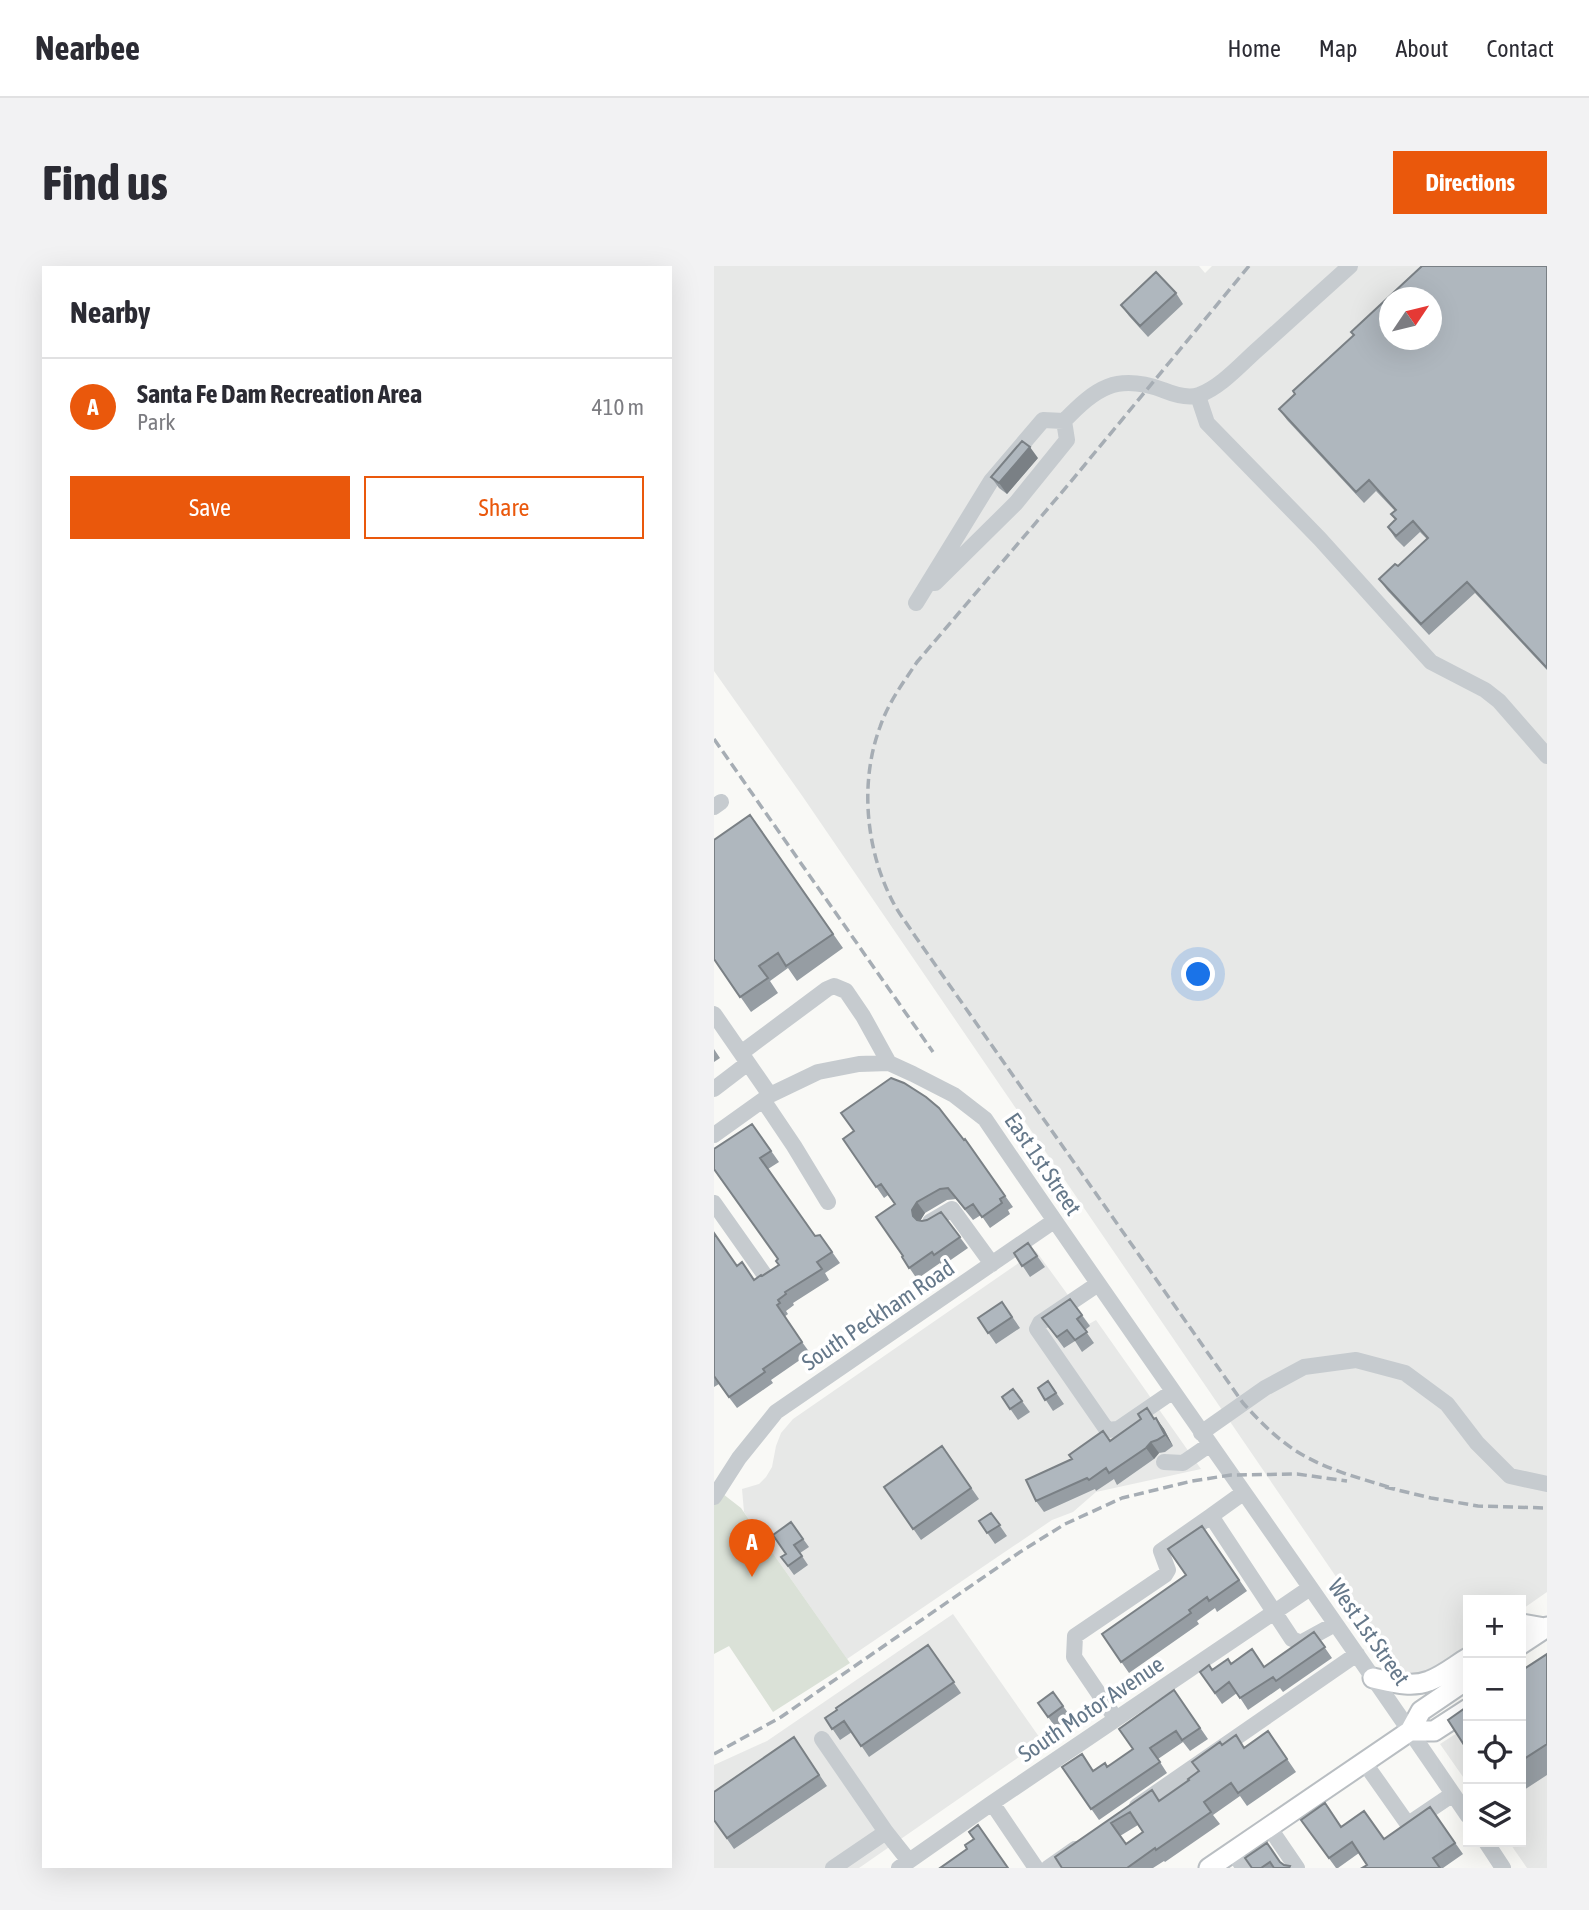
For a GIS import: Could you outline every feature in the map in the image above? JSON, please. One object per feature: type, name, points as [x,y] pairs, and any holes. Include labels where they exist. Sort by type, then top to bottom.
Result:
[{"type":"main road","points":[[1526,1625],[1546,1627]]},
{"type":"main road","points":[[1526,1641],[1546,1627]]},
{"type":"main road","points":[[1373,1678],[1404,1684],[1429,1681],[1463,1661]]},
{"type":"main road","points":[[1227,1863],[1269,1827],[1410,1731],[1421,1712],[1463,1683]]},
{"type":"main road","points":[[1410,1731],[1434,1731],[1463,1712]]},
{"type":"street","points":[[1064,421],[1067,440],[1059,451],[1016,503],[916,603],[991,481],[1043,420],[1064,421],[1081,404],[1106,386],[1127,383],[1150,385],[1177,395],[1198,396],[1224,379],[1350,266]]},
{"type":"street","points":[[1198,396],[1207,424],[1320,539],[1431,662],[1485,690],[1499,701],[1547,756]]},
{"type":"street","points":[[714,1089],[744,1058],[834,986],[846,991],[889,1063]]},
{"type":"street","points":[[714,1014],[744,1058],[828,1202]]},
{"type":"street","name":"East 1st Street","points":[[714,1135],[767,1098],[818,1072],[859,1064],[889,1063],[954,1095],[985,1119],[1231,1475]]},
{"type":"street","points":[[714,1203],[764,1274]]},
{"type":"street","points":[[930,1222],[952,1209],[992,1264]]},
{"type":"street","name":"South Peckham Road","points":[[739,1458],[776,1412],[1054,1221]]},
{"type":"street","points":[[1098,1284],[1040,1323],[1037,1329],[1107,1430],[1118,1429],[1172,1392]]},
{"type":"street","points":[[1164,1462],[1183,1463],[1205,1439],[1265,1388],[1304,1367],[1356,1360],[1405,1373],[1447,1404],[1478,1444],[1510,1476],[1547,1484]]},
{"type":"street","points":[[714,1481],[739,1458]]},
{"type":"street","points":[[714,1497],[739,1458]]},
{"type":"street","name":"West 1st Street","points":[[1231,1475],[1463,1809]]},
{"type":"street","points":[[1116,1719],[1074,1657],[1075,1636],[1165,1575],[1168,1570],[1161,1551],[1243,1493]]},
{"type":"street","points":[[1211,1516],[1292,1639],[1299,1642],[1335,1624]]},
{"type":"street","name":"South Motor Avenue","points":[[904,1865],[1310,1588]]},
{"type":"street","points":[[1128,1813],[1357,1654]]},
{"type":"street","points":[[822,1739],[886,1832],[904,1865]]},
{"type":"street","points":[[1364,1762],[1407,1823],[1453,1794]]},
{"type":"street","points":[[992,1803],[1036,1868]]},
{"type":"street","points":[[1269,1827],[1297,1868]]},
{"type":"street","points":[[833,1868],[886,1832]]},
{"type":"street","points":[[1048,1868],[1093,1836]]},
{"type":"street","points":[[1489,1847],[1503,1868]]},
{"type":"shaded area","points":[[714,266],[1199,266],[1205,273],[1212,266],[1547,266],[1547,1592],[1526,1607],[1526,1595],[1463,1595],[1463,1648],[1410,1685],[714,671]]},
{"type":"shaded area","points":[[1036,1251],[1089,1324],[1096,1320],[1201,1469],[1096,1492],[1073,1512],[1052,1520],[847,1659],[744,1512],[742,1489],[759,1484],[766,1477],[772,1467],[781,1433],[793,1419]]},
{"type":"shaded area","points":[[714,1487],[741,1508],[850,1663],[773,1712],[729,1646],[714,1654]]},
{"type":"shaded area","points":[[953,1614],[1042,1741],[859,1868],[714,1868],[714,1765],[767,1741]]},
{"type":"shaded area","points":[[1547,1675],[1547,1868],[1527,1868],[1512,1847],[1526,1847],[1526,1689]]},
{"type":"shaded area","points":[[1463,1729],[1463,1777],[1440,1744]]},
{"type":"building","points":[[1422,266],[1547,266],[1547,668],[1467,582],[1421,624],[1379,579],[1395,564],[1398,566],[1428,538],[1413,521],[1396,536],[1388,527],[1396,519],[1391,514],[1396,510],[1369,480],[1356,492],[1279,409],[1295,394],[1293,391],[1354,335],[1351,332],[1379,306],[1379,350],[1442,350],[1442,287],[1399,287]]},
{"type":"building","points":[[1156,272],[1176,293],[1140,326],[1121,305]]},
{"type":"building","points":[[1022,441],[1030,447],[999,483],[991,477]]},
{"type":"building","points":[[750,815],[833,934],[786,966],[778,953],[759,966],[768,978],[740,997],[714,959],[714,840]]},
{"type":"building","points":[[891,1078],[904,1083],[939,1108],[965,1139],[1005,1196],[1000,1199],[1002,1203],[982,1217],[973,1204],[965,1209],[948,1188],[940,1189],[917,1202],[912,1210],[917,1220],[927,1220],[941,1212],[960,1237],[909,1268],[876,1217],[895,1204],[881,1184],[876,1187],[843,1139],[854,1131],[841,1113]]},
{"type":"building","points":[[752,1124],[771,1151],[760,1158],[815,1236],[820,1235],[832,1252],[817,1262],[822,1269],[785,1292],[778,1300],[780,1303],[777,1305],[802,1342],[729,1397],[714,1376],[714,1233],[737,1266],[742,1262],[754,1280],[779,1265],[776,1261],[778,1259],[714,1169],[714,1149]]},
{"type":"building","points":[[1028,1243],[1037,1256],[1022,1266],[1014,1253]]},
{"type":"building","points":[[1070,1299],[1082,1315],[1077,1319],[1087,1332],[1075,1340],[1067,1330],[1057,1337],[1042,1318]]},
{"type":"building","points":[[1002,1302],[1012,1317],[988,1333],[978,1318]]},
{"type":"building","points":[[1048,1381],[1056,1393],[1045,1400],[1038,1388]]},
{"type":"building","points":[[1013,1389],[1022,1401],[1010,1409],[1002,1397]]},
{"type":"building","points":[[1147,1408],[1165,1435],[1109,1473],[1106,1468],[1089,1480],[1087,1478],[1036,1501],[1026,1480],[1072,1459],[1069,1455],[1103,1431],[1110,1441],[1141,1419],[1138,1414]]},
{"type":"building","points":[[942,1446],[971,1488],[913,1529],[884,1487]]},
{"type":"building","points":[[991,1513],[1000,1525],[987,1533],[979,1521]]},
{"type":"building","points":[[791,1522],[803,1539],[794,1545],[802,1556],[788,1566],[781,1557],[786,1554],[773,1535]]},
{"type":"building","points":[[1202,1526],[1239,1580],[1209,1601],[1207,1597],[1189,1610],[1191,1613],[1121,1662],[1102,1634],[1186,1575],[1168,1549]]},
{"type":"building","points":[[1314,1632],[1325,1647],[1276,1681],[1273,1677],[1240,1698],[1229,1682],[1215,1693],[1200,1672],[1209,1665],[1212,1670],[1228,1659],[1231,1664],[1252,1649],[1264,1667]]},
{"type":"building","points":[[928,1645],[954,1682],[861,1746],[844,1721],[832,1729],[825,1718],[837,1710],[836,1708]]},
{"type":"building","points":[[1547,1654],[1547,1744],[1526,1758],[1526,1721],[1526,1668]]},
{"type":"building","points":[[1174,1690],[1200,1728],[1182,1740],[1176,1731],[1150,1748],[1160,1762],[1091,1809],[1062,1767],[1082,1754],[1093,1771],[1105,1763],[1107,1767],[1133,1749],[1119,1729]]},
{"type":"building","points":[[1053,1692],[1063,1706],[1048,1717],[1038,1703]]},
{"type":"building","points":[[1463,1710],[1463,1743],[1448,1720]]},
{"type":"building","points":[[1268,1731],[1287,1759],[1238,1793],[1231,1783],[1204,1802],[1211,1812],[1127,1868],[1062,1868],[1055,1857],[1152,1790],[1159,1801],[1199,1771],[1192,1762],[1220,1742],[1222,1745],[1236,1735],[1244,1748]],"holes":[[[1130,1812],[1143,1832],[1126,1844],[1111,1823]]]},
{"type":"building","points":[[794,1737],[819,1775],[727,1838],[714,1820],[714,1792]]},
{"type":"building","points":[[1325,1803],[1341,1827],[1364,1811],[1384,1839],[1430,1807],[1455,1843],[1433,1858],[1440,1868],[1362,1868],[1367,1865],[1352,1842],[1329,1858],[1301,1820]]},
{"type":"building","points":[[978,1825],[1008,1868],[940,1868],[967,1849],[965,1845],[974,1839],[969,1832]]},
{"type":"building","points":[[1267,1843],[1280,1862],[1290,1866],[1289,1868],[1274,1868],[1270,1862],[1261,1868],[1252,1868],[1245,1858]]},
{"type":"railway","points":[[1249,266],[917,662],[883,718],[873,749],[869,771],[869,817],[877,862],[884,884],[899,912],[1243,1403],[1270,1431],[1301,1454],[1335,1470],[1395,1489]]},
{"type":"railway","points":[[714,739],[933,1052]]},
{"type":"railway","points":[[714,1754],[781,1717],[1020,1552],[1065,1524],[1122,1498],[1192,1481],[1231,1475],[1297,1474],[1347,1481]]},
{"type":"railway","points":[[1385,1487],[1478,1506],[1547,1508]]},
{"type":"place","name":"Santa Fe Dam Recreation Area","points":[[752,1577]]}]
